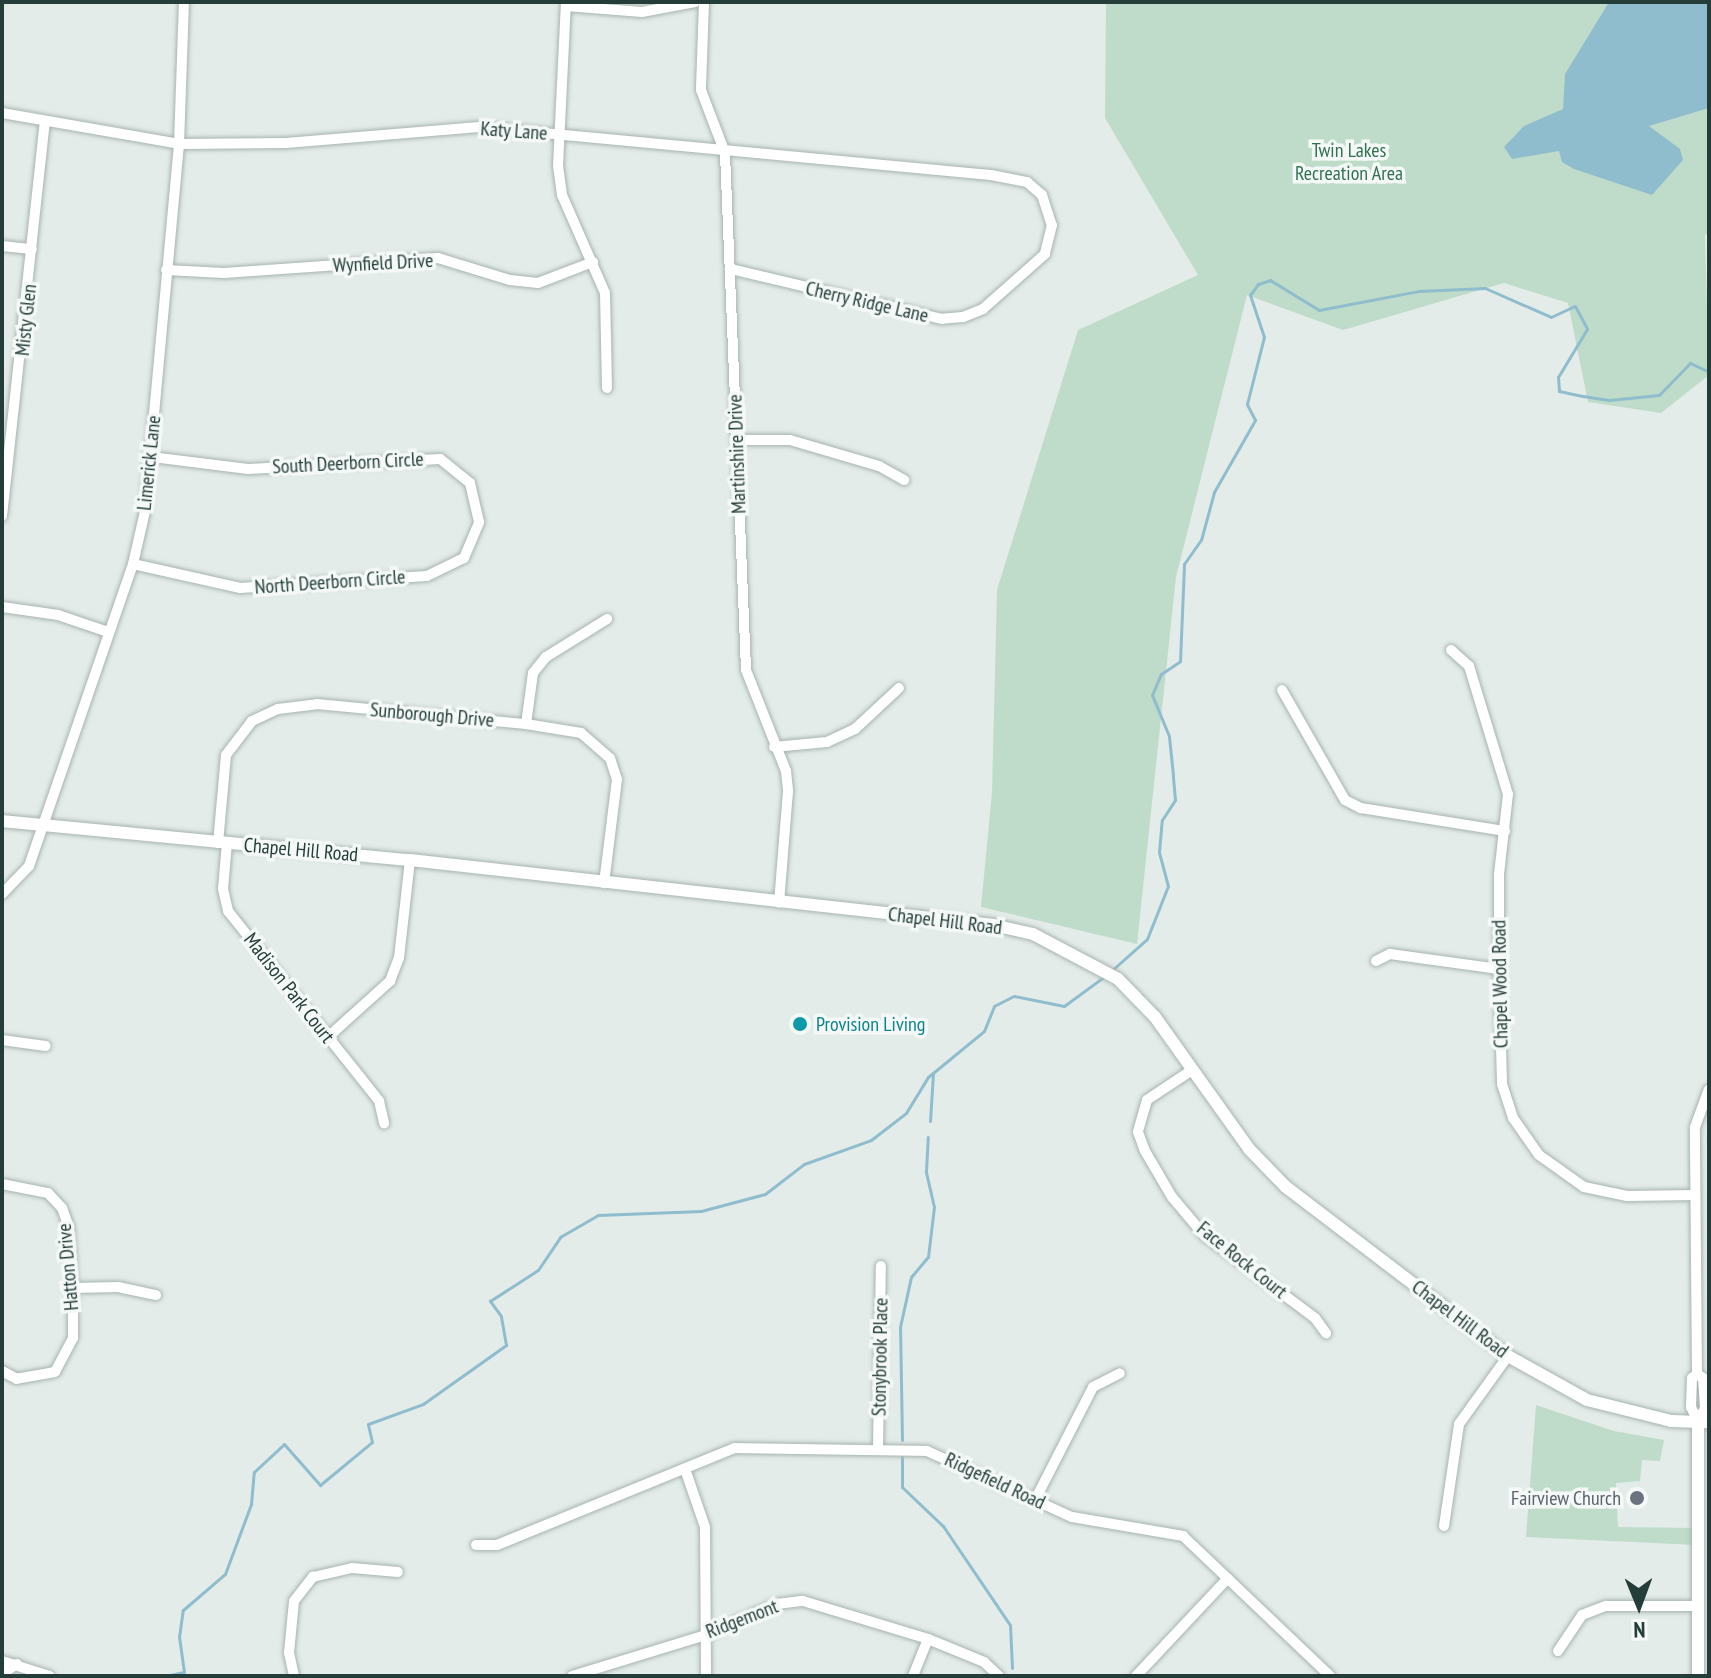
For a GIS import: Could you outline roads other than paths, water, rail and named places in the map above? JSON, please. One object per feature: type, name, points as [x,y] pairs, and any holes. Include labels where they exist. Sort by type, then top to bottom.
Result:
[{"type":"street","name":"Limerick Lane","points":[[2,894],[29,866],[40,825],[133,564],[151,457],[179,144],[184,2]]},
{"type":"street","points":[[607,388],[609,315],[593,262],[562,195],[559,134],[566,4],[642,12],[695,2]]},
{"type":"street","name":"Martinshire Drive","points":[[704,2],[701,90],[725,153],[746,670],[788,791],[779,903]]},
{"type":"street","name":"Katy Lane","points":[[2,113],[45,123],[179,144],[234,146],[479,127],[1027,182]]},
{"type":"street","name":"Misty Glen","points":[[2,516],[45,123]]},
{"type":"street","name":"Cherry Ridge Lane","points":[[730,269],[942,319],[963,317],[983,309],[1050,243],[1048,207],[1027,182]]},
{"type":"street","points":[[2,246],[32,249]]},
{"type":"street","name":"Wynfield Drive","points":[[166,270],[224,273],[426,258],[538,283],[593,262]]},
{"type":"street","points":[[737,440],[790,440],[879,466],[904,480]]},
{"type":"street","name":"South Deerborn Circle","points":[[151,457],[248,469],[424,457],[440,459],[459,471],[477,502]]},
{"type":"street","name":"North Deerborn Circle","points":[[133,564],[240,588],[427,576],[464,558],[479,522],[477,502]]},
{"type":"street","points":[[2,607],[58,615],[108,632]]},
{"type":"street","points":[[526,724],[528,691],[539,665],[607,619]]},
{"type":"street","name":"Chapel Wood Road","points":[[1451,650],[1469,666],[1508,794],[1499,969],[1502,1084],[1513,1118],[1539,1155],[1584,1187],[1627,1196],[1695,1195]]},
{"type":"street","points":[[774,747],[827,742],[855,729],[899,688]]},
{"type":"street","points":[[1282,690],[1345,800],[1361,808],[1505,831]]},
{"type":"street","name":"Sunborough Drive","points":[[222,843],[226,755],[252,721],[278,709],[317,704],[526,724],[581,733],[610,758],[617,779],[604,883]]},
{"type":"street","name":"Chapel Hill Road","points":[[2,821],[410,860],[993,925],[1033,934],[1085,957],[1118,979],[1150,1011],[1249,1149],[1286,1187],[1508,1356],[1587,1400],[1671,1421],[1704,1422]]},
{"type":"street","name":"Madison Park Court","points":[[222,843],[223,889],[228,911],[379,1101],[384,1123]]},
{"type":"street","points":[[328,1037],[390,981],[399,958],[410,860]]},
{"type":"street","points":[[1376,961],[1390,954],[1499,969]]},
{"type":"street","points":[[2,1040],[46,1046]]},
{"type":"street","name":"Face Rock Court","points":[[1192,1070],[1147,1100],[1138,1132],[1145,1151],[1172,1197],[1204,1235],[1315,1318],[1326,1333]]},
{"type":"street","points":[[1698,1676],[1697,1606],[1704,1422],[1691,1407],[1692,1378],[1697,1374],[1695,1127],[1709,1089]]},
{"type":"street","name":"Hatton Drive","points":[[2,1184],[48,1193],[62,1208],[69,1227],[73,1288],[69,1351],[55,1372],[39,1378],[17,1379],[2,1371]]},
{"type":"street","name":"Stonybrook Place","points":[[878,1448],[881,1266]]},
{"type":"street","points":[[73,1288],[118,1287],[156,1295]]},
{"type":"street","points":[[1444,1526],[1459,1424],[1508,1356]]},
{"type":"street","points":[[1035,1500],[1093,1387],[1120,1373]]},
{"type":"street","name":"Ridgefield Road","points":[[476,1545],[497,1545],[735,1448],[878,1448],[945,1457],[1072,1517],[1183,1536],[1330,1676]]},
{"type":"street","points":[[685,1469],[704,1512],[706,1676]]},
{"type":"street","points":[[294,1676],[289,1653],[294,1601],[313,1577],[352,1568],[398,1572]]},
{"type":"street","points":[[1136,1676],[1228,1578]]},
{"type":"street","name":"Ridgemont","points":[[572,1676],[706,1635],[777,1604],[803,1601],[928,1639],[984,1662],[999,1676]]},
{"type":"street","points":[[1558,1651],[1582,1615],[1606,1606],[1697,1606]]},
{"type":"street","points":[[913,1676],[928,1639]]},
{"type":"street","points":[[2,1661],[50,1676]]},
{"type":"street","points":[[2,1674],[17,1664]]},
{"type":"water","points":[[1609,2],[1709,2],[1709,108],[1649,126],[1680,149],[1683,160],[1652,195],[1574,169],[1562,162],[1559,151],[1512,159],[1504,147],[1524,126],[1563,109],[1565,74]]},
{"type":"waterway","points":[[1111,971],[1147,939],[1168,886],[1159,852],[1162,820],[1175,800],[1173,775],[1169,736],[1152,695],[1161,674],[1180,661],[1184,564],[1201,540],[1214,492],[1255,420],[1247,404],[1264,337],[1250,295],[1258,284],[1270,280],[1319,310],[1419,291],[1485,288],[1551,317],[1575,306],[1587,329],[1558,377],[1559,391],[1583,396],[1609,400],[1659,395],[1690,363],[1709,372]]},
{"type":"waterway","points":[[166,1676],[184,1672],[179,1637],[183,1610],[225,1574],[251,1504],[254,1472],[284,1444],[320,1485],[372,1442],[368,1424],[423,1404],[506,1345],[501,1316],[490,1301],[538,1270],[560,1237],[598,1215],[701,1211],[765,1194],[804,1164],[871,1140],[906,1113],[928,1077],[984,1031],[994,1006],[1014,996],[1064,1006],[1105,976]]},
{"type":"waterway","points":[[930,1121],[933,1073]]},
{"type":"waterway","points":[[902,1440],[900,1327],[911,1277],[928,1257],[934,1207],[926,1171],[928,1137]]},
{"type":"waterway","points":[[902,1457],[902,1487],[943,1526],[1010,1625],[1012,1668]]},
{"type":"place","name":"Provision Living","points":[[800,1024]]},
{"type":"place","name":"Fairview Church","points":[[1637,1498]]},
{"type":"park label","name":"Twin Lakes Recreation Area","points":[[1349,162]]}]
